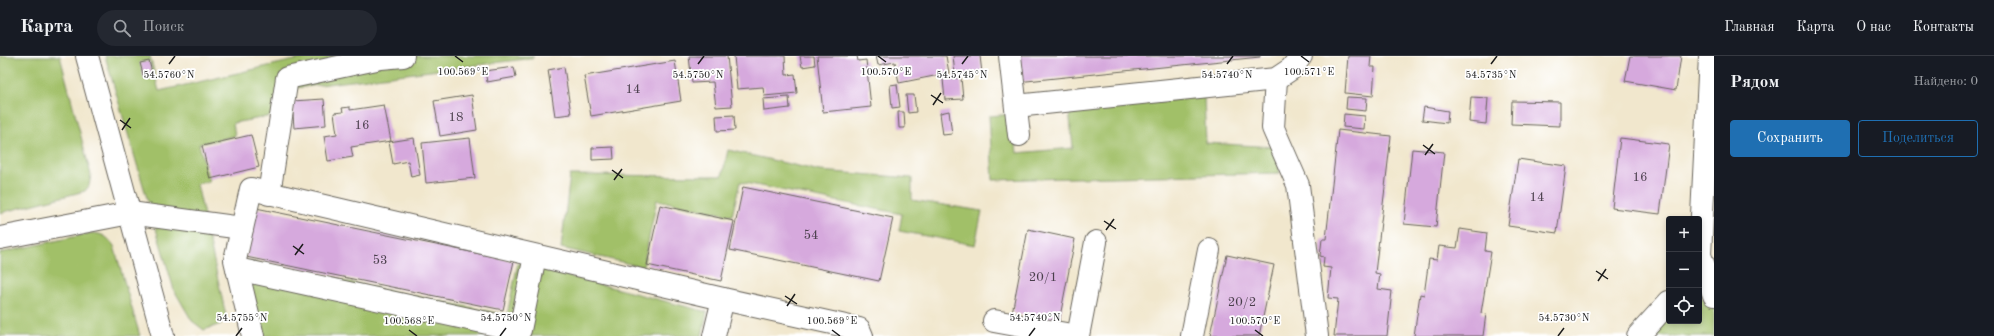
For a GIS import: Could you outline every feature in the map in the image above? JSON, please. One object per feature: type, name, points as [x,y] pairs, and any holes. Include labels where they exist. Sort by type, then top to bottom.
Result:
[{"type":"street","points":[[86,56],[163,336]]},
{"type":"street","points":[[269,194],[287,78],[381,58],[403,56]]},
{"type":"street","points":[[1010,56],[1019,135]]},
{"type":"street","points":[[1016,106],[1276,80],[1291,69],[1301,56]]},
{"type":"street","points":[[1700,252],[1710,56]]},
{"type":"street","points":[[1276,80],[1274,128],[1298,185],[1317,336]]},
{"type":"street","points":[[253,336],[235,260],[251,189],[535,256],[859,329],[862,336]]},
{"type":"street","points":[[0,238],[130,212],[242,228]]},
{"type":"street","points":[[994,321],[1078,336],[1096,242]]},
{"type":"street","points":[[1192,336],[1209,250]]},
{"type":"street","points":[[237,269],[520,330],[535,256]]},
{"type":"street","points":[[1702,262],[1714,296]]},
{"type":"street","points":[[714,336],[723,299]]},
{"type":"street","points":[[1638,336],[1666,305]]},
{"type":"green space","points":[[0,56],[60,56],[91,175],[89,186],[85,191],[0,213]]},
{"type":"green space","points":[[105,56],[150,56],[159,91],[312,56],[533,56],[533,58],[280,90],[272,116],[233,123],[235,136],[199,144],[209,181],[197,184],[226,316],[221,324],[204,330],[192,321],[174,290]]},
{"type":"green space","points":[[1204,97],[1206,143],[1275,147],[1280,173],[993,180],[989,116],[1013,114],[1017,153],[1073,148],[1069,109]]},
{"type":"green space","points":[[728,150],[820,171],[912,178],[912,200],[982,211],[975,245],[899,231],[902,214],[740,182],[732,216],[657,200],[643,267],[561,248],[570,175],[722,176]]},
{"type":"green space","points":[[91,233],[104,236],[114,246],[140,336],[0,336],[0,253]]},
{"type":"green space","points":[[238,259],[507,315],[518,263],[707,312],[702,336],[258,336]]},
{"type":"green space","points":[[1702,298],[1708,300],[1714,307],[1714,336],[1648,336],[1666,313],[1666,324],[1702,324]]},
{"type":"building","points":[[689,56],[727,56],[732,106],[716,107],[713,82],[692,83]]},
{"type":"building","points":[[734,56],[785,56],[786,75],[795,74],[797,93],[764,96],[763,87],[737,89]]},
{"type":"building","points":[[800,56],[814,56],[815,65],[802,67]]},
{"type":"building","points":[[817,56],[857,56],[858,61],[866,60],[871,107],[823,112]]},
{"type":"building","points":[[876,56],[946,56],[949,73],[899,83],[895,62],[878,65]]},
{"type":"building","points":[[953,56],[980,56],[982,73],[955,75]]},
{"type":"building","points":[[1015,56],[1260,56],[1260,57],[1017,82]]},
{"type":"building","points":[[1348,56],[1371,56],[1370,67],[1375,67],[1373,96],[1345,93]]},
{"type":"building","points":[[1630,56],[1681,56],[1676,90],[1625,81]]},
{"type":"building","points":[[149,61],[153,76],[144,78],[140,63]]},
{"type":"building","points":[[675,61],[681,101],[591,116],[584,76]]},
{"type":"building","points":[[514,67],[516,77],[487,82],[485,71]]},
{"type":"building","points":[[564,67],[571,114],[555,116],[548,70]]},
{"type":"building","points":[[961,78],[963,99],[945,100],[943,79]]},
{"type":"building","points":[[897,84],[900,107],[892,108],[890,85]]},
{"type":"building","points":[[472,95],[477,130],[440,136],[434,101]]},
{"type":"building","points":[[906,95],[914,95],[916,112],[908,113]]},
{"type":"building","points":[[789,97],[790,108],[764,111],[763,99]]},
{"type":"building","points":[[1347,97],[1367,98],[1366,111],[1346,109]]},
{"type":"building","points":[[1471,97],[1488,98],[1486,124],[1469,122]]},
{"type":"building","points":[[324,99],[326,125],[294,128],[292,101]]},
{"type":"building","points":[[1512,101],[1560,102],[1560,126],[1511,124]]},
{"type":"building","points":[[384,105],[391,141],[351,147],[353,157],[328,161],[324,136],[337,134],[334,113],[343,112],[342,108],[350,107],[350,110]]},
{"type":"building","points":[[1424,107],[1448,111],[1447,123],[1422,120]]},
{"type":"building","points":[[949,111],[952,134],[943,135],[940,113]]},
{"type":"building","points":[[898,112],[904,112],[905,128],[899,128]]},
{"type":"building","points":[[1344,114],[1365,116],[1364,129],[1343,127]]},
{"type":"building","points":[[734,115],[735,130],[717,131],[716,116]]},
{"type":"building","points":[[1338,130],[1391,136],[1375,273],[1380,274],[1378,289],[1392,291],[1387,336],[1334,336],[1338,299],[1328,298],[1331,268],[1323,267],[1324,257],[1320,256],[1322,239],[1326,239]]},
{"type":"building","points":[[251,135],[259,167],[210,179],[202,146]]},
{"type":"building","points":[[414,138],[420,175],[411,177],[408,161],[393,164],[389,142]]},
{"type":"building","points":[[470,138],[475,178],[426,183],[422,143]]},
{"type":"building","points":[[1620,138],[1669,144],[1660,214],[1612,208]]},
{"type":"building","points":[[613,147],[614,159],[592,160],[592,148]]},
{"type":"building","points":[[1412,149],[1444,152],[1436,227],[1404,224]]},
{"type":"building","points":[[1518,159],[1566,166],[1557,233],[1508,226]]},
{"type":"building","points":[[743,187],[893,218],[879,281],[730,250]]},
{"type":"building","points":[[660,205],[734,221],[721,281],[647,265]]},
{"type":"building","points":[[256,208],[514,261],[503,310],[246,257]]},
{"type":"building","points":[[1028,229],[1075,239],[1059,322],[1012,313]]},
{"type":"building","points":[[1460,229],[1487,233],[1485,251],[1491,252],[1481,313],[1486,314],[1483,336],[1414,336],[1420,294],[1424,295],[1429,259],[1437,260],[1439,246],[1457,248]]},
{"type":"building","points":[[1227,255],[1274,265],[1259,336],[1210,336]]}]
